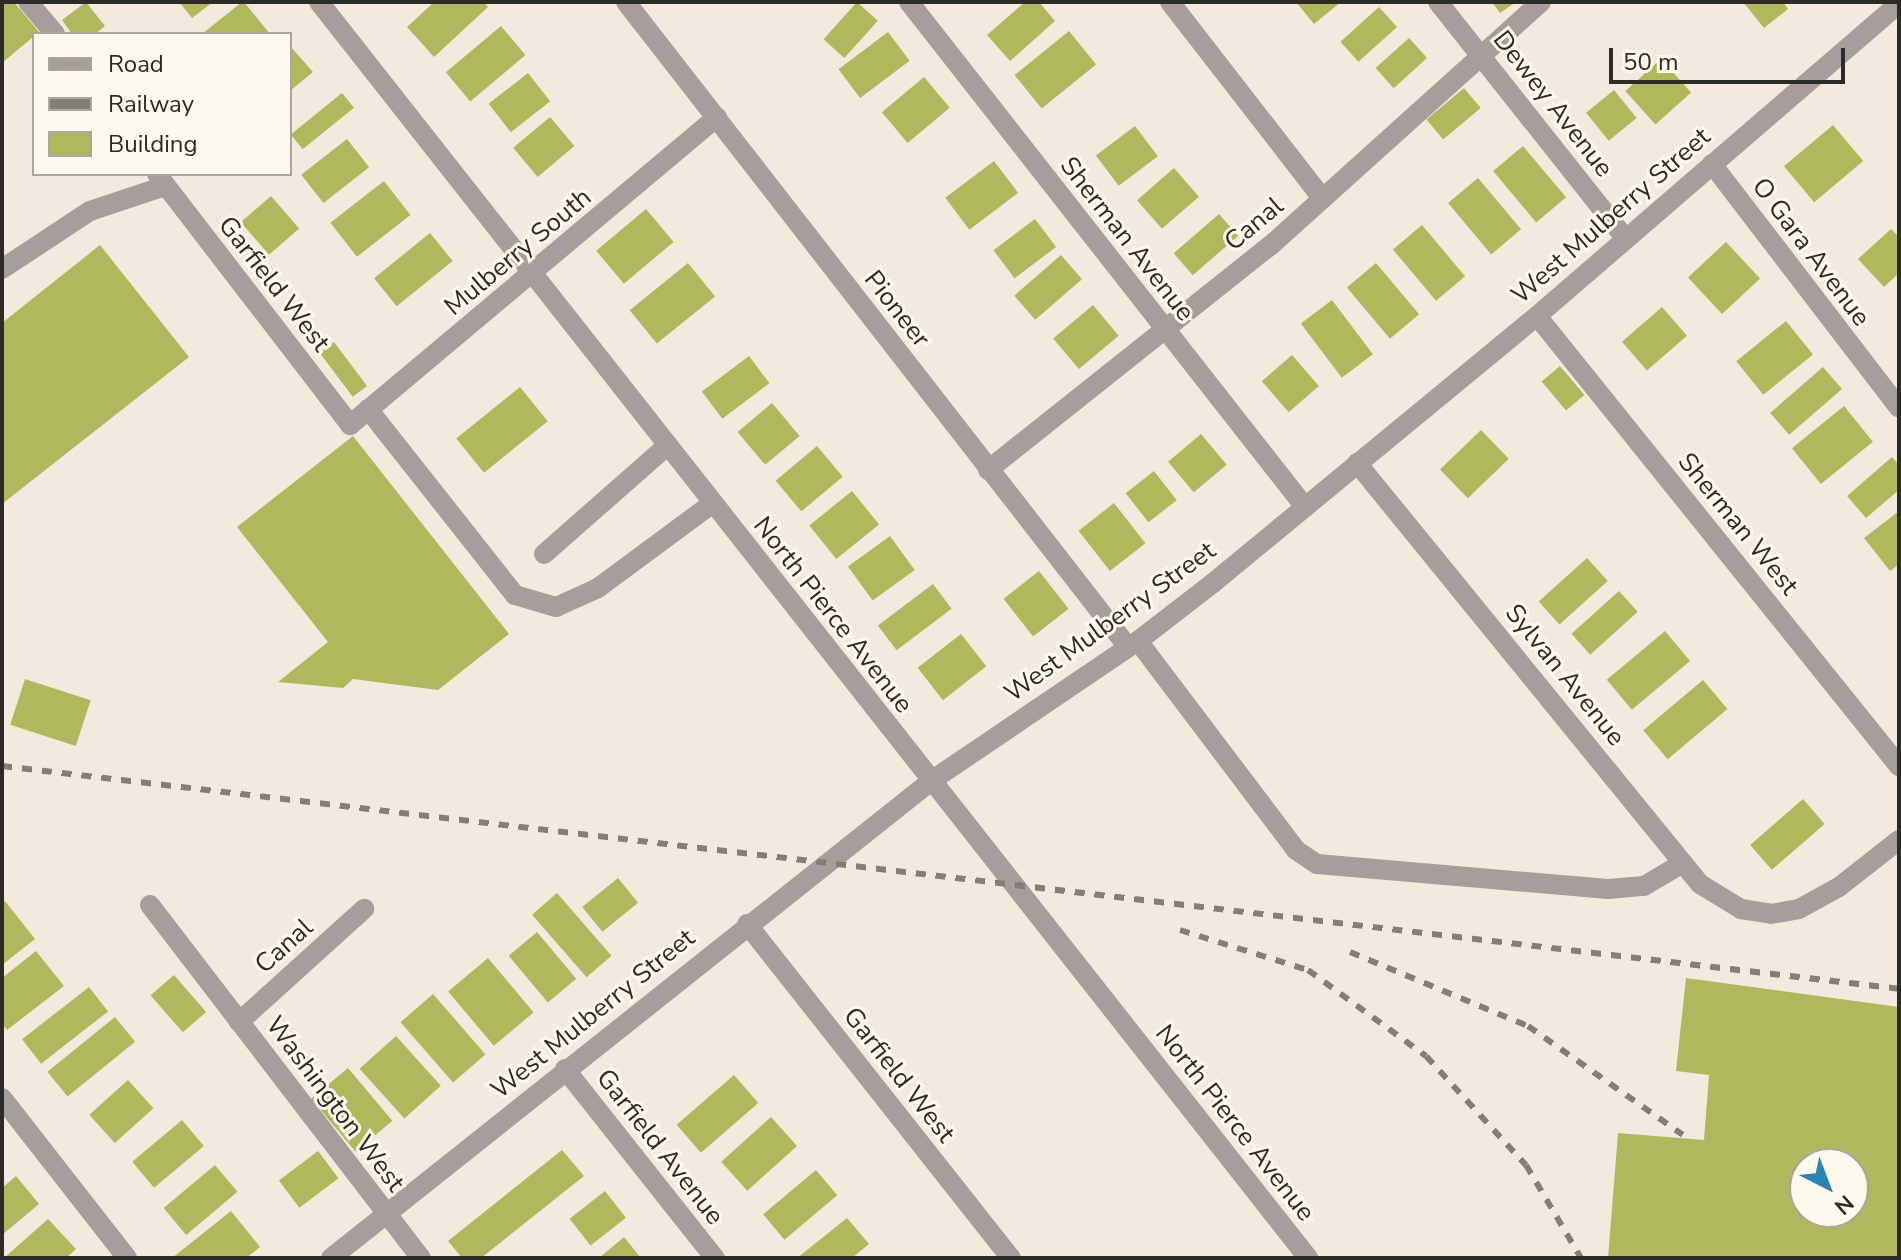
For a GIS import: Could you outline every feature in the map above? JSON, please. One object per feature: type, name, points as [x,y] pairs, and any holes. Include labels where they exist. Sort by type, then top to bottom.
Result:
[{"type":"street","points":[[28,2],[53,32]]},
{"type":"street","name":"North Pierce Avenue","points":[[319,2],[1308,1258]]},
{"type":"street","name":"Pioneer","points":[[626,2],[988,470],[1133,644],[1296,850],[1317,864],[1608,889],[1644,886],[1683,863]]},
{"type":"street","name":"Sherman Avenue","points":[[909,2],[1305,507]]},
{"type":"street","points":[[1170,2],[1323,199]]},
{"type":"street","name":"Dewey Avenue","points":[[1438,2],[1625,238]]},
{"type":"street","name":"Canal","points":[[988,470],[1166,330],[1323,199],[1541,2]]},
{"type":"street","name":"West Mulberry Street","points":[[331,1258],[747,924],[931,781],[1133,644],[1537,316],[1712,164],[1894,16]]},
{"type":"street","name":"Mulberry South","points":[[350,425],[534,275],[717,117]]},
{"type":"street","name":"O Gara Avenue","points":[[1712,164],[1899,408]]},
{"type":"street","points":[[2,269],[90,211],[161,180]]},
{"type":"street","name":"Garfield West","points":[[161,180],[350,425]]},
{"type":"street","name":"Sherman West","points":[[1537,316],[1899,766]]},
{"type":"street","points":[[368,409],[515,595],[556,607],[598,588],[713,503]]},
{"type":"street","points":[[544,554],[668,445]]},
{"type":"street","name":"Sylvan Avenue","points":[[1357,463],[1700,884],[1741,909],[1771,914],[1799,909],[1839,887],[1899,840]]},
{"type":"street","name":"Washington West","points":[[150,905],[421,1258]]},
{"type":"street","name":"Canal","points":[[239,1022],[364,909]]},
{"type":"street","name":"Garfield West","points":[[747,924],[1011,1258]]},
{"type":"street","name":"Garfield Avenue","points":[[565,1069],[715,1258]]},
{"type":"street","points":[[2,1098],[127,1258]]},
{"type":"building","points":[[2,2],[14,2],[39,32],[32,32],[32,38],[2,63]]},
{"type":"building","points":[[86,2],[105,26],[98,32],[71,32],[62,20]]},
{"type":"building","points":[[179,2],[213,2],[192,18]]},
{"type":"building","points":[[242,2],[268,32],[204,32]]},
{"type":"building","points":[[434,2],[484,2],[488,7],[434,57],[407,27]]},
{"type":"building","points":[[857,2],[878,21],[844,58],[824,39]]},
{"type":"building","points":[[1025,2],[1039,2],[1055,21],[1010,61],[987,35]]},
{"type":"building","points":[[1296,2],[1341,2],[1314,24]]},
{"type":"building","points":[[1492,2],[1516,2],[1500,13]]},
{"type":"building","points":[[1743,2],[1783,2],[1788,9],[1764,28]]},
{"type":"building","points":[[1379,7],[1397,27],[1358,62],[1340,42]]},
{"type":"building","points":[[501,26],[525,55],[470,101],[446,72]]},
{"type":"building","points":[[1069,31],[1096,64],[1042,108],[1015,75]]},
{"type":"building","points":[[888,32],[910,61],[860,98],[838,69]]},
{"type":"building","points":[[1409,38],[1427,58],[1394,88],[1376,68]]},
{"type":"building","points":[[292,48],[313,72],[292,89]]},
{"type":"building","points":[[1661,59],[1691,92],[1655,125],[1625,91]]},
{"type":"building","points":[[528,73],[550,101],[511,132],[489,104]]},
{"type":"building","points":[[924,77],[950,108],[908,143],[882,112]]},
{"type":"building","points":[[1464,88],[1481,108],[1443,139],[1426,119]]},
{"type":"building","points":[[1614,90],[1637,118],[1609,141],[1586,113]]},
{"type":"building","points":[[342,93],[354,108],[303,149],[292,133]]},
{"type":"building","points":[[550,117],[574,146],[538,177],[513,148]]},
{"type":"building","points":[[1833,125],[1863,161],[1814,202],[1784,166]]},
{"type":"building","points":[[1135,126],[1158,156],[1119,186],[1096,155]]},
{"type":"building","points":[[347,139],[369,167],[323,203],[301,175]]},
{"type":"building","points":[[1523,146],[1566,197],[1536,222],[1493,171]]},
{"type":"building","points":[[994,161],[1018,193],[969,230],[945,198]]},
{"type":"building","points":[[1174,168],[1199,197],[1162,229],[1137,200]]},
{"type":"building","points":[[1478,178],[1521,229],[1491,254],[1448,203]]},
{"type":"building","points":[[384,181],[410,215],[357,257],[330,223]]},
{"type":"building","points":[[271,196],[299,228],[269,255],[241,222]]},
{"type":"building","points":[[646,209],[674,242],[624,284],[596,251]]},
{"type":"building","points":[[1219,214],[1238,236],[1193,275],[1174,253]]},
{"type":"building","points":[[1035,219],[1056,247],[1015,278],[993,250]]},
{"type":"building","points":[[1422,225],[1465,276],[1436,301],[1393,249]]},
{"type":"building","points":[[1891,229],[1899,237],[1899,273],[1884,287],[1858,259]]},
{"type":"building","points":[[430,233],[453,261],[397,306],[374,278]]},
{"type":"building","points":[[1726,242],[1760,279],[1722,314],[1688,277]]},
{"type":"building","points":[[100,245],[189,357],[2,504],[2,323]]},
{"type":"building","points":[[1061,255],[1082,279],[1035,320],[1014,296]]},
{"type":"building","points":[[688,263],[715,296],[657,344],[630,310]]},
{"type":"building","points":[[1376,263],[1419,314],[1390,339],[1347,287]]},
{"type":"building","points":[[1332,300],[1373,354],[1342,378],[1301,323]]},
{"type":"building","points":[[1093,305],[1119,336],[1079,369],[1053,338]]},
{"type":"building","points":[[1662,307],[1687,336],[1647,370],[1622,342]]},
{"type":"building","points":[[1786,321],[1813,354],[1763,395],[1736,361]]},
{"type":"building","points":[[334,342],[367,386],[353,397],[320,353]]},
{"type":"building","points":[[1292,355],[1319,386],[1289,412],[1262,381]]},
{"type":"building","points":[[749,356],[769,383],[722,419],[702,392]]},
{"type":"building","points":[[1560,366],[1584,395],[1566,411],[1542,381]]},
{"type":"building","points":[[1823,367],[1842,389],[1789,435],[1770,413]]},
{"type":"building","points":[[520,387],[548,421],[484,473],[456,439]]},
{"type":"building","points":[[772,403],[800,436],[765,465],[738,432]]},
{"type":"building","points":[[1844,406],[1873,442],[1821,484],[1792,448]]},
{"type":"building","points":[[1481,430],[1509,459],[1468,498],[1440,470]]},
{"type":"building","points":[[1201,434],[1227,465],[1194,492],[1168,462]]},
{"type":"building","points":[[353,436],[509,634],[438,690],[353,679],[343,688],[278,682],[328,642],[237,527]]},
{"type":"building","points":[[817,446],[843,477],[801,511],[776,481]]},
{"type":"building","points":[[1892,457],[1899,465],[1899,490],[1866,518],[1847,496]]},
{"type":"building","points":[[1154,471],[1177,500],[1148,522],[1126,493]]},
{"type":"building","points":[[852,491],[879,524],[836,559],[809,526]]},
{"type":"building","points":[[1114,503],[1145,543],[1110,571],[1079,531]]},
{"type":"building","points":[[1899,511],[1899,564],[1890,571],[1864,538]]},
{"type":"building","points":[[890,536],[915,570],[873,601],[848,567]]},
{"type":"building","points":[[1587,558],[1608,581],[1559,625],[1539,601]]},
{"type":"building","points":[[1039,571],[1069,609],[1033,637],[1004,599]]},
{"type":"building","points":[[933,584],[952,609],[897,650],[878,626]]},
{"type":"building","points":[[1619,591],[1638,612],[1590,655],[1571,634]]},
{"type":"building","points":[[1665,631],[1690,661],[1632,710],[1607,680]]},
{"type":"building","points":[[961,634],[986,666],[943,700],[918,668]]},
{"type":"building","points":[[25,679],[91,700],[76,746],[10,725]]},
{"type":"building","points":[[1703,680],[1727,709],[1668,759],[1643,730]]},
{"type":"building","points":[[1803,799],[1825,824],[1772,870],[1750,845]]},
{"type":"building","points":[[618,878],[638,903],[602,932],[582,907]]},
{"type":"building","points":[[557,893],[611,956],[587,977],[532,915]]},
{"type":"building","points":[[5,901],[35,939],[2,965],[2,904]]},
{"type":"building","points":[[537,932],[576,979],[548,1003],[509,956]]},
{"type":"building","points":[[36,951],[64,986],[7,1030],[2,1024],[2,978]]},
{"type":"building","points":[[488,958],[534,1012],[494,1046],[448,991]]},
{"type":"building","points":[[174,975],[206,1012],[183,1032],[151,995]]},
{"type":"building","points":[[1686,978],[1899,1007],[1899,1258],[1608,1258],[1618,1133],[1704,1140],[1709,1075],[1676,1071]]},
{"type":"building","points":[[89,987],[108,1011],[41,1064],[22,1039]]},
{"type":"building","points":[[433,994],[485,1054],[453,1083],[401,1022]]},
{"type":"building","points":[[115,1017],[135,1042],[68,1097],[47,1072]]},
{"type":"building","points":[[396,1036],[441,1086],[404,1119],[360,1069]]},
{"type":"building","points":[[348,1068],[392,1121],[356,1152],[311,1099]]},
{"type":"building","points":[[734,1075],[758,1103],[701,1153],[677,1125]]},
{"type":"building","points":[[128,1080],[153,1108],[115,1143],[89,1115]]},
{"type":"building","points":[[771,1117],[797,1146],[747,1191],[721,1162]]},
{"type":"building","points":[[182,1120],[204,1146],[154,1188],[132,1162]]},
{"type":"building","points":[[562,1150],[584,1176],[481,1258],[462,1258],[448,1241]]},
{"type":"building","points":[[318,1151],[338,1178],[299,1208],[279,1180]]},
{"type":"building","points":[[215,1165],[237,1192],[186,1235],[164,1208]]},
{"type":"building","points":[[816,1170],[837,1195],[784,1240],[763,1214]]},
{"type":"building","points":[[16,1176],[39,1204],[2,1235],[2,1188]]},
{"type":"building","points":[[605,1191],[626,1218],[590,1245],[570,1219]]},
{"type":"building","points":[[231,1211],[260,1247],[246,1258],[172,1258]]},
{"type":"building","points":[[847,1218],[869,1244],[852,1258],[797,1258]]},
{"type":"building","points":[[48,1219],[76,1249],[66,1258],[4,1258]]},
{"type":"building","points":[[624,1237],[641,1258],[599,1258]]},
{"type":"railway","points":[[2,766],[1899,989]]},
{"type":"railway","points":[[1180,930],[1308,970],[1426,1056],[1526,1165],[1581,1258]]},
{"type":"railway","points":[[1350,952],[1528,1026],[1683,1135]]}]
